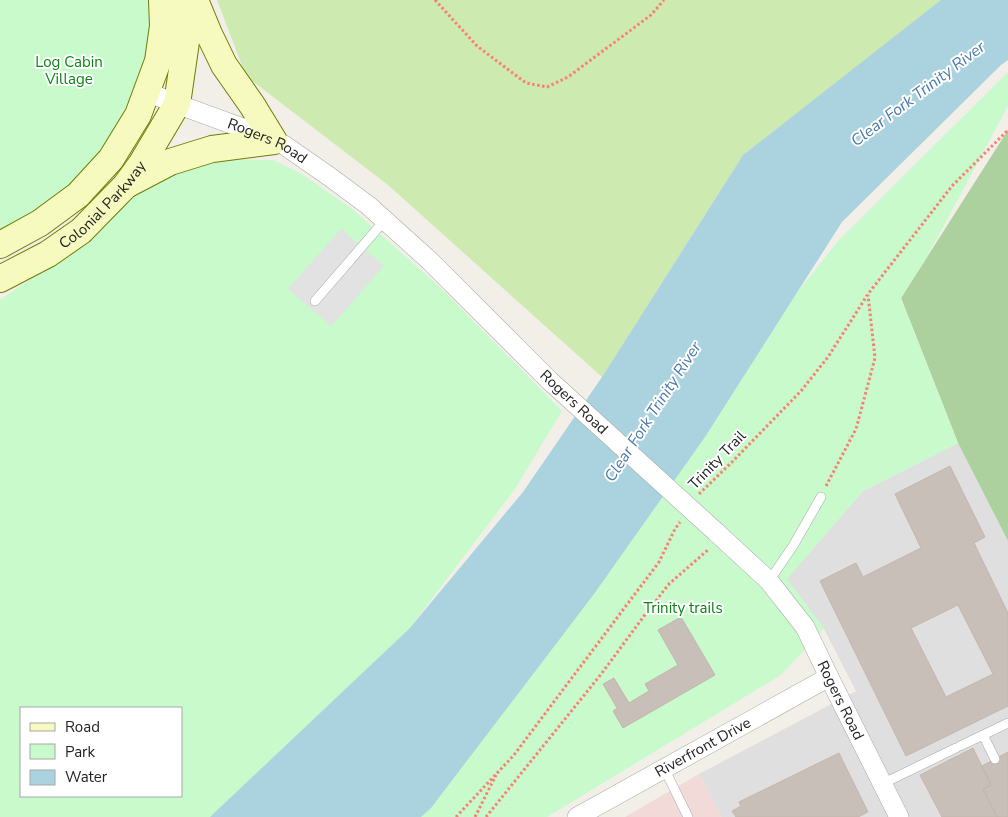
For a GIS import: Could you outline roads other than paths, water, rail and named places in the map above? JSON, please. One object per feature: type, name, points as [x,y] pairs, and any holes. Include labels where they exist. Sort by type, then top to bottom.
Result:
[{"type":"street","name":"Colonial Parkway","points":[[0,245],[40,223],[78,195],[111,159],[138,115],[158,61],[163,26],[162,0]]},
{"type":"street","points":[[176,104],[188,28],[187,0]]},
{"type":"street","points":[[126,185],[170,162],[212,149],[274,141],[224,65],[208,34],[195,0]]},
{"type":"street","name":"Rogers Road","points":[[146,92],[284,145],[369,206],[430,261],[550,381],[769,581],[805,627],[899,817]]},
{"type":"street","name":"Colonial Parkway","points":[[0,278],[48,254],[81,231],[126,185],[142,163],[176,104]]},
{"type":"street","name":"Riverfront Drive","points":[[577,817],[829,677]]},
{"type":"lane","points":[[315,301],[385,220]]},
{"type":"lane","points":[[769,581],[793,546],[821,497]]},
{"type":"lane","points":[[882,784],[1008,723]]},
{"type":"lane","points":[[983,735],[995,759]]},
{"type":"lane","points":[[664,768],[688,817]]},
{"type":"water","name":"Clear Fork Trinity River","points":[[941,0],[1008,0],[1008,60],[842,222],[705,437],[594,594],[431,808],[421,817],[210,817],[409,629],[523,492],[602,377],[743,155]]},
{"type":"park label","name":"Log Cabin Village","points":[[69,70]]},
{"type":"park label","name":"Trinity trails","points":[[683,608]]}]
